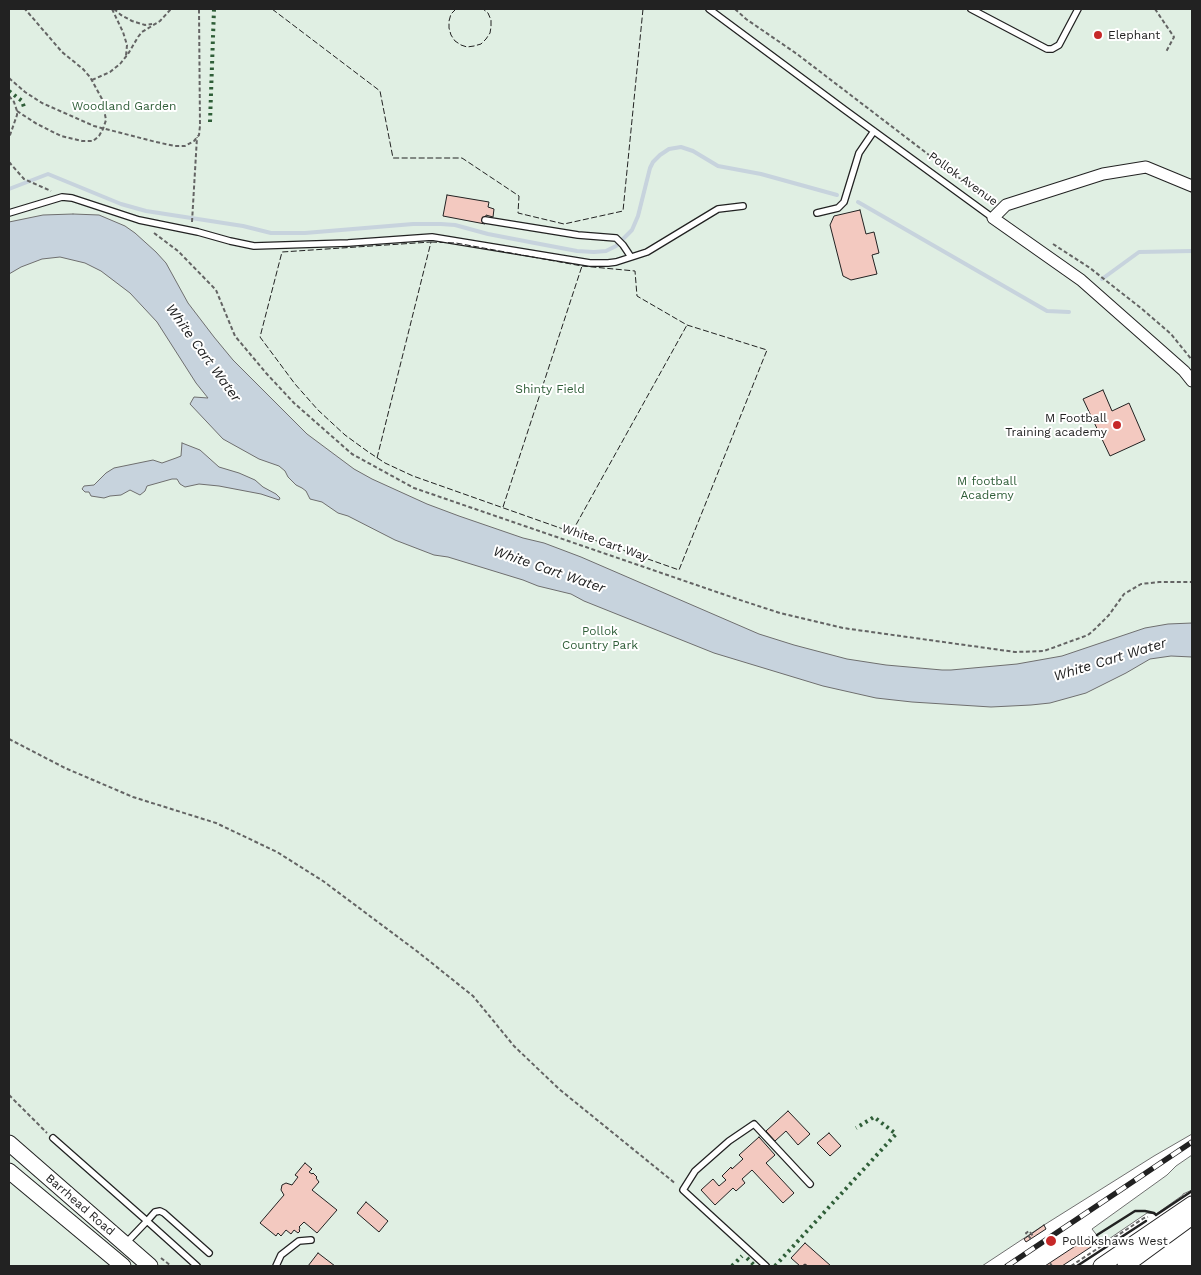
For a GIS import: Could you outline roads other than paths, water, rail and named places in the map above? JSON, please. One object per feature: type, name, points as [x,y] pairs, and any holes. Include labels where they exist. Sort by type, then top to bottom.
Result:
[{"type":"main road","name":"Barrhead Road","points":[[9,1143],[150,1266]]},
{"type":"main road","name":"Barrhead Road","points":[[9,1171],[123,1266]]},
{"type":"main road","points":[[1101,1266],[1158,1228],[1190,1212]]},
{"type":"main road","points":[[1125,1266],[1190,1212]]},
{"type":"street","points":[[993,218],[1006,205],[1102,174],[1146,167],[1192,186]]},
{"type":"street","name":"Pollok Avenue","points":[[993,218],[1081,280],[1184,371],[1192,381]]},
{"type":"lane","name":"Pollok Avenue","points":[[709,9],[993,218]]},
{"type":"lane","points":[[971,9],[1047,49],[1052,49],[1058,45],[1078,9]]},
{"type":"lane","points":[[817,213],[838,208],[844,202],[859,153],[874,132]]},
{"type":"lane","points":[[9,212],[62,197],[72,198],[139,220],[254,246],[348,243],[432,237],[590,263],[616,262],[647,252],[718,209],[743,206]]},
{"type":"lane","points":[[486,220],[578,235],[616,238],[631,257]]},
{"type":"lane","points":[[766,1266],[683,1190],[695,1171],[729,1141],[754,1124],[810,1184]]},
{"type":"lane","points":[[53,1138],[197,1266]]},
{"type":"lane","points":[[125,1244],[157,1211],[164,1212],[209,1253]]},
{"type":"lane","points":[[276,1266],[281,1255],[299,1241],[311,1240]]},
{"type":"water","name":"White Cart Water","points":[[43,215],[99,215],[125,226],[135,233],[166,263],[188,303],[233,360],[307,434],[354,469],[427,504],[581,557],[759,634],[847,659],[942,670],[1017,664],[1062,656],[1145,628],[1168,624],[1192,623],[1192,657],[1171,656],[1150,659],[1086,693],[1050,703],[991,707],[876,698],[823,686],[714,653],[584,601],[571,594],[538,586],[448,557],[434,555],[395,540],[348,516],[338,513],[322,502],[310,499],[306,491],[296,485],[279,466],[259,459],[223,439],[190,404],[194,397],[208,398],[196,383],[157,322],[130,293],[101,271],[85,263],[60,257],[42,259],[9,274],[9,222]]},
{"type":"water","points":[[182,443],[200,450],[219,467],[255,480],[276,494],[280,498],[279,500],[261,494],[219,486],[199,484],[185,487],[177,479],[147,486],[140,495],[130,490],[121,495],[104,498],[91,496],[89,492],[85,492],[82,489],[84,486],[94,485],[114,468],[153,460],[162,463],[181,456]]},
{"type":"waterway","points":[[9,189],[48,174],[121,204],[146,211],[243,226],[271,233],[305,233],[413,224],[441,224],[455,225],[488,234],[577,251],[594,252],[606,251],[616,246],[632,230],[638,216],[650,168],[653,162],[669,149],[681,147],[693,151],[718,166],[761,174],[837,195]]},
{"type":"waterway","points":[[858,202],[1047,311],[1069,312]]},
{"type":"waterway","points":[[1102,279],[1139,252],[1192,251]]},
{"type":"railway","points":[[1007,1266],[1192,1142]]},
{"type":"place","name":"Elephant","points":[[1098,35]]},
{"type":"place","name":"M Football Training academy","points":[[1117,425]]},
{"type":"place","name":"Pollokshaws West","points":[[1051,1241]]},
{"type":"park label","name":"Woodland Garden","points":[[124,106]]},
{"type":"park label","name":"Shinty Field","points":[[550,389]]},
{"type":"park label","name":"M football Academy","points":[[987,488]]},
{"type":"park label","name":"Pollok Country Park","points":[[600,638]]}]
